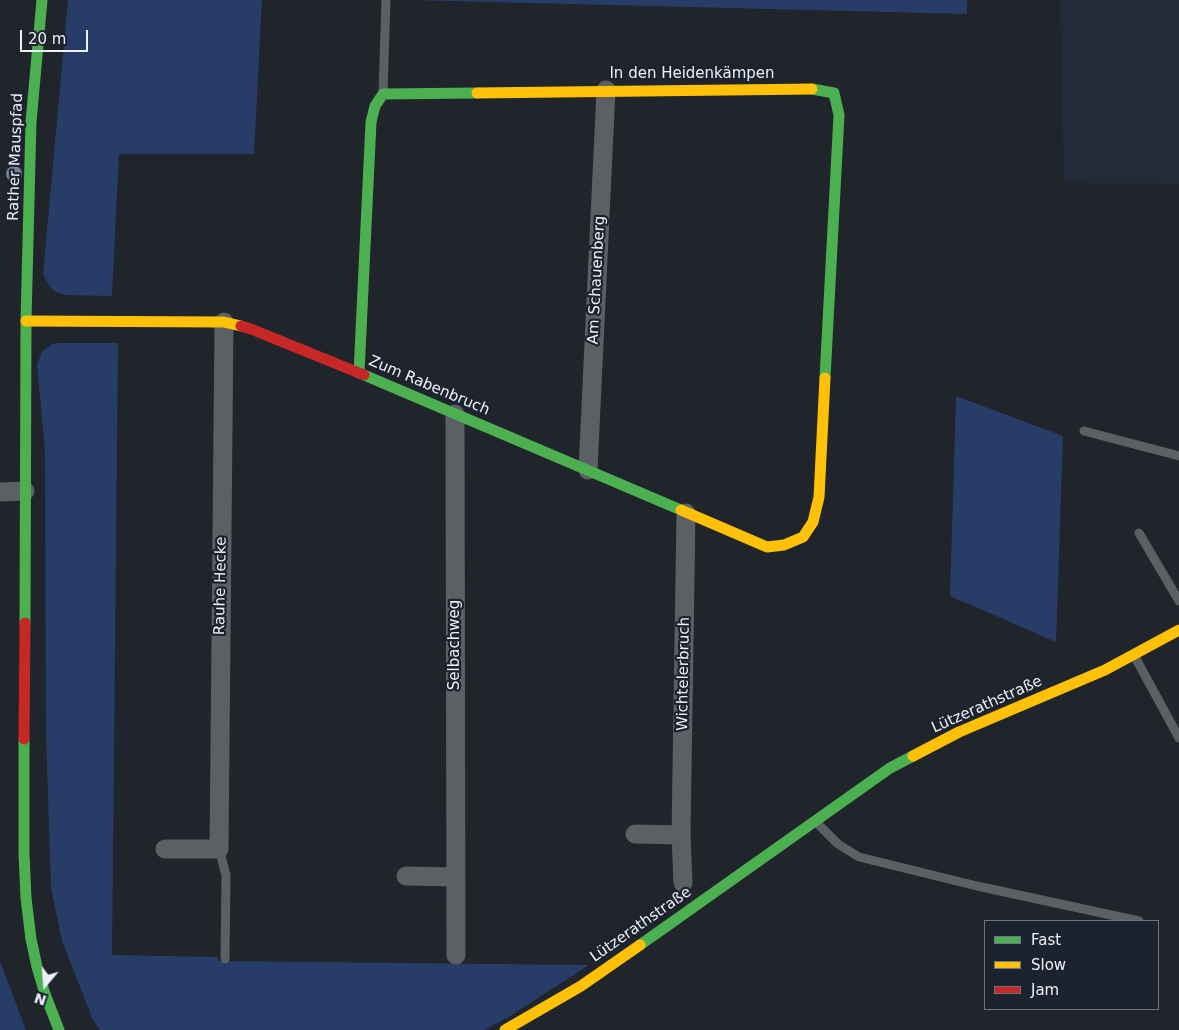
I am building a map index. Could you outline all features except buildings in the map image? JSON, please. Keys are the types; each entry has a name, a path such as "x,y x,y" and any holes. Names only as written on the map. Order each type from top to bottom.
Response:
{"street":[{"name":"Rather Mauspfad","path":"42,0 31,122 26,321 24,854 26,898 31,938 45,994 59,1030"},
{"name":"In den Heidenkämpen","path":"383,94 809,88 834,93 839,115 819,497 814,522 803,537"},
{"name":"Am Schauenberg","path":"588,470 606,90"},
{"path":"359,373 371,122 375,106 383,94"},
{"name":"Zum Rabenbruch","path":"26,321 224,322 251,329 767,547 784,545 803,537"},
{"name":"Rauhe Hecke","path":"219,849 224,322"},
{"name":"Selbachweg","path":"455,414 456,956"},
{"path":"0,492 25,491"},
{"name":"Wichtelerbruch","path":"683,883 681,835 686,512"},
{"name":"Lützerathstraße","path":"505,1030 581,986 890,768 959,732 1105,670 1179,630"},
{"path":"634,834 681,835"},
{"path":"166,849 219,849"},
{"path":"406,876 455,877"}],"lane":[{"path":"383,94 386,0"},
{"path":"1084,431 1179,456"},
{"path":"1139,533 1179,601"},
{"path":"1134,655 1179,738"},
{"path":"815,820 838,844 859,857 977,886 1134,920"},
{"name":"Rauhe Hecke","path":"219,849 226,875 226,959"}],"shaded area":[{"path":"68,0 262,0 254,154 119,154 112,296 65,295 56,292 50,287 43,274"},
{"path":"413,0 967,0 967,14"},
{"path":"1060,0 1179,0 1179,184 1064,183"},
{"path":"118,343 112,955 218,957 218,961 589,965 507,1018 484,1030 100,1030 93,1020 62,941 51,888 46,732 45,451 37,364 42,352 52,344"},
{"path":"956,396 1063,436 1056,642 950,596"},
{"path":"0,961 26,1030 0,1030"}],"traffic: fast":[{"path":"25,623 26,321 31,122 42,0"},
{"path":"812,89 834,93 839,115 825,378"},
{"path":"359,373 371,122 375,106 383,94 477,93"},
{"path":"364,375 681,510"},
{"path":"24,739 26,898 31,939 37,967 59,1030"},
{"path":"640,945 890,768 913,756"}],"traffic: slow":[{"path":"477,93 812,89"},
{"path":"26,321 224,322 241,326"},
{"path":"681,510 767,547 784,545 803,537 813,522 819,497 825,378"},
{"path":"913,756 959,732 1105,670 1179,630"},
{"path":"505,1030 581,986 640,945"}],"traffic: jam":[{"path":"241,326 364,375"},
{"path":"24,739 25,623"}]}
